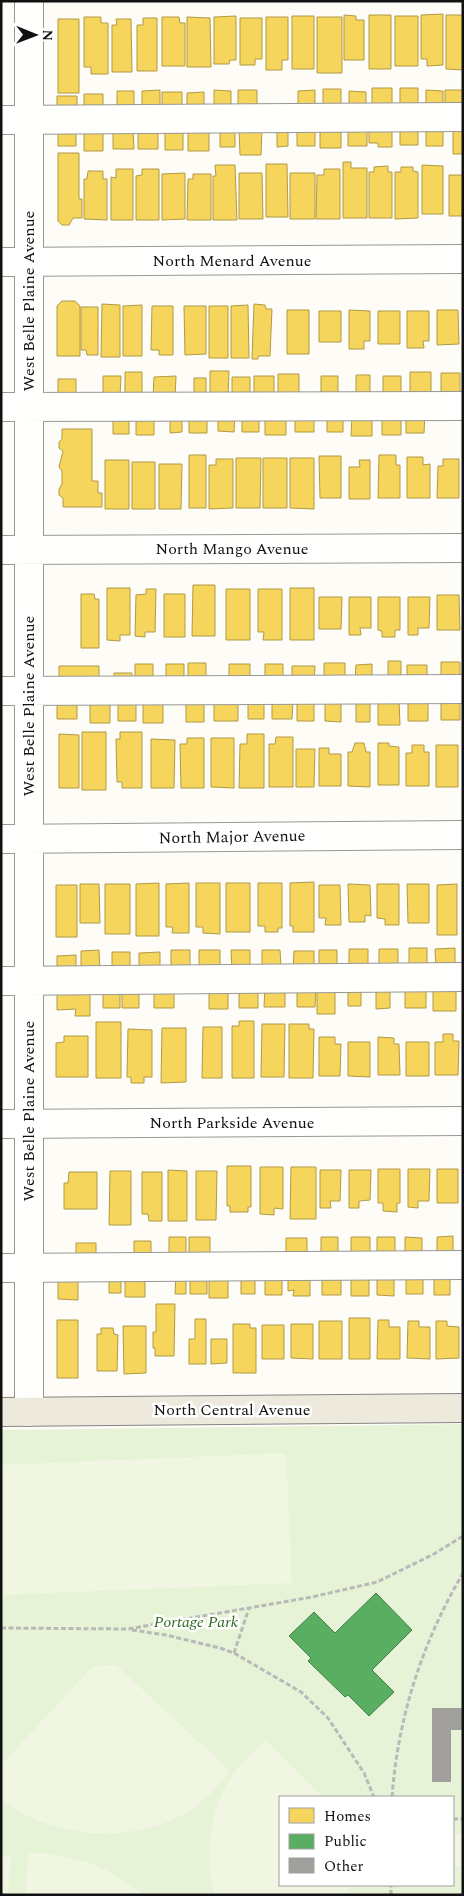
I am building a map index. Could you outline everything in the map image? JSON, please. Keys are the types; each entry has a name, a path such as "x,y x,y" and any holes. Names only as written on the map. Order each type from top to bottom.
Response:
{"main road":[{"name":"North Central Avenue","path":"1,1412 463,1408"}],"street":[{"name":"West Belle Plaine Avenue","path":"28,1412 29,1"},
{"path":"1,120 463,117"},
{"name":"North Menard Avenue","path":"1,262 463,259"},
{"path":"1,407 463,406"},
{"name":"North Mango Avenue","path":"1,550 463,548"},
{"path":"1,691 463,689"},
{"name":"North Major Avenue","path":"1,839 463,835"},
{"path":"1,981 463,977"},
{"name":"North Parkside Avenue","path":"1,1124 463,1121"},
{"path":"1,1268 463,1265"}],"path":[{"path":"128,1629 312,1597 378,1582 434,1554 463,1536"},
{"path":"392,1796 404,1716 418,1667 436,1623 463,1573"},
{"path":"234,1653 249,1608"},
{"path":"1,1628 128,1629 166,1635 234,1653 301,1692 328,1718 364,1773 374,1796"}],"green space":[{"name":"Portage Park","path":"463,1424 463,1895 1,1895 1,1430"},
{"path":"286,1453 292,1583 1,1595 1,1465"},
{"path":"116,1665 230,1771 206,1798 189,1811 167,1822 144,1829 119,1833 68,1830 44,1823 21,1813 1,1799 1,1765 93,1666"},
{"path":"266,1741 322,1796 279,1796 279,1886 353,1886 344,1895 216,1895 209,1866 210,1835 213,1819 231,1777 247,1758"},
{"path":"455,1834 463,1834 463,1866 454,1866"},
{"path":"28,1853 59,1855 89,1863 118,1876 143,1895 26,1895"},
{"path":"1,1856 11,1857 8,1895 1,1895"}],"building: Homes":[{"path":"443,14 443,65 427,66 427,59 421,59 421,15"},
{"path":"344,15 356,16 356,20 364,20 364,60 344,60"},
{"path":"369,15 391,15 391,69 369,69"},
{"path":"446,15 463,15 463,70 446,69"},
{"path":"236,16 236,60 230,60 229,64 214,64 214,17"},
{"path":"292,16 314,16 314,69 292,69"},
{"path":"395,16 418,16 418,66 395,66"},
{"path":"84,17 101,17 101,23 108,23 108,74 91,74 91,67 84,67"},
{"path":"162,17 179,17 180,23 185,23 185,66 162,66"},
{"path":"187,17 210,18 211,67 187,67"},
{"path":"266,17 288,17 288,60 282,60 282,70 266,70"},
{"path":"317,17 342,17 342,73 317,73"},
{"path":"143,18 157,18 157,71 137,71 137,25 143,25"},
{"path":"240,18 262,18 262,59 255,59 255,65 240,65"},
{"path":"58,19 79,19 79,93 58,93"},
{"path":"116,19 131,19 132,72 112,72 112,25 117,25"},
{"path":"372,88 392,88 392,110 372,109"},
{"path":"400,88 418,88 418,108 400,109"},
{"path":"323,89 341,89 341,109 323,109"},
{"path":"160,90 160,111 142,111 142,91"},
{"path":"214,90 231,91 231,111 214,110"},
{"path":"238,90 257,90 257,107 238,107"},
{"path":"315,90 315,109 298,109 298,91"},
{"path":"426,90 443,91 443,110 426,109"},
{"path":"445,90 463,90 463,108 445,108"},
{"path":"117,91 134,91 134,111 117,111"},
{"path":"349,91 366,92 366,110 349,110"},
{"path":"162,92 182,92 182,111 162,112"},
{"path":"204,92 204,110 187,110 187,93"},
{"path":"84,94 103,94 103,113 84,113"},
{"path":"57,96 77,96 77,113 57,113"},
{"path":"369,127 392,127 392,147 378,147 378,143 369,143"},
{"path":"426,127 443,127 443,146 426,146"},
{"path":"453,127 463,127 463,154 453,154"},
{"path":"188,128 209,128 209,151 188,151"},
{"path":"262,128 261,155 240,155 239,129"},
{"path":"277,128 288,128 288,146 277,147"},
{"path":"297,128 315,128 315,146 297,146"},
{"path":"320,128 341,129 341,148 320,148"},
{"path":"348,128 367,128 367,146 348,146"},
{"path":"400,128 418,128 418,145 400,145"},
{"path":"58,129 76,129 76,146 58,146"},
{"path":"113,129 133,129 134,149 113,149"},
{"path":"138,129 158,129 158,149 138,149"},
{"path":"220,129 235,129 235,147 220,147"},
{"path":"84,130 103,130 103,151 84,151"},
{"path":"165,130 183,130 183,150 165,150"},
{"path":"58,153 79,153 79,199 82,199 82,218 73,218 69,225 62,225 58,221"},
{"path":"343,162 351,162 351,168 367,168 367,218 343,218"},
{"path":"266,164 287,164 288,217 266,217"},
{"path":"215,165 235,165 237,220 213,220 213,176 216,176"},
{"path":"422,165 443,166 443,214 422,214"},
{"path":"388,166 388,172 392,172 392,218 369,218 369,172 374,172 374,167"},
{"path":"401,167 413,167 413,171 418,172 418,218 395,219 395,172 401,172"},
{"path":"116,169 133,169 133,220 111,220 111,177 116,178"},
{"path":"142,169 159,169 159,220 136,220 136,176 142,175"},
{"path":"324,169 340,169 340,219 316,219 317,175 324,175"},
{"path":"88,171 103,171 103,179 107,179 107,220 84,219 84,179 87,179"},
{"path":"185,173 185,219 162,220 162,174"},
{"path":"239,173 262,173 263,219 239,219"},
{"path":"290,173 315,173 315,219 290,219"},
{"path":"193,174 211,174 211,220 187,220 188,179 193,179"},
{"path":"449,175 463,175 462,216 449,216"},
{"path":"62,301 75,301 80,306 80,356 57,356 57,306"},
{"path":"102,304 120,305 120,357 101,357"},
{"path":"254,304 265,305 266,309 272,309 270,356 258,356 258,359 252,359"},
{"path":"142,305 142,356 123,356 123,306"},
{"path":"248,305 249,358 231,358 231,306"},
{"path":"152,306 173,306 173,355 159,355 159,350 151,350"},
{"path":"184,306 206,306 206,354 185,355"},
{"path":"209,306 228,306 228,358 209,358"},
{"path":"81,307 98,307 98,355 87,355 86,350 81,350"},
{"path":"287,310 309,310 309,354 287,354"},
{"path":"349,310 370,311 370,341 364,341 364,349 349,349"},
{"path":"437,310 458,310 459,344 437,345"},
{"path":"319,311 341,311 341,342 319,342"},
{"path":"378,311 400,311 400,344 378,344"},
{"path":"407,311 429,311 429,341 423,341 424,348 407,348"},
{"path":"210,371 229,371 228,397 210,397"},
{"path":"125,372 142,372 142,397 125,397"},
{"path":"410,372 431,372 431,393 410,393"},
{"path":"441,373 460,373 460,393 441,393"},
{"path":"278,374 299,374 299,395 278,395"},
{"path":"356,375 370,375 370,396 356,396"},
{"path":"103,376 121,376 120,397 103,397"},
{"path":"176,376 175,398 153,398 154,377"},
{"path":"254,376 274,376 274,398 254,398"},
{"path":"321,376 338,376 338,396 321,397"},
{"path":"383,376 401,376 401,394 383,394"},
{"path":"232,377 250,377 250,397 232,397"},
{"path":"194,378 206,378 206,397 194,396"},
{"path":"58,379 76,379 76,397 58,398"},
{"path":"295,413 314,413 314,432 295,432"},
{"path":"406,413 425,413 424,433 406,433"},
{"path":"189,414 207,415 207,433 189,433"},
{"path":"218,414 235,414 234,432 218,431"},
{"path":"242,414 259,414 259,432 242,432"},
{"path":"265,414 286,414 286,435 265,435"},
{"path":"327,414 343,414 343,432 327,432"},
{"path":"382,414 401,414 401,435 382,435"},
{"path":"136,415 154,415 154,435 136,435"},
{"path":"352,415 372,416 372,436 351,436"},
{"path":"113,416 129,416 129,434 113,434"},
{"path":"182,416 182,432 170,433 170,417"},
{"path":"62,429 92,429 92,481 98,481 98,493 102,493 102,507 63,507 63,498 59,495 59,489 62,484 62,471 59,467 63,451 59,448 59,442 62,439"},
{"path":"189,455 206,455 206,508 189,508"},
{"path":"379,455 396,455 396,465 400,465 400,498 378,498"},
{"path":"319,456 341,456 341,498 320,498"},
{"path":"407,457 423,457 423,465 430,464 430,498 407,498"},
{"path":"236,458 261,458 260,508 236,508"},
{"path":"263,458 287,458 287,508 263,508"},
{"path":"290,458 314,458 314,509 290,508"},
{"path":"216,459 233,459 233,508 209,509 209,465 216,465"},
{"path":"443,459 459,459 459,498 437,498 438,466 443,466"},
{"path":"105,460 129,460 129,509 105,509"},
{"path":"359,460 370,460 370,499 349,499 349,467 360,467"},
{"path":"132,462 155,462 155,509 132,509"},
{"path":"159,464 182,464 181,509 159,509"},
{"path":"193,585 215,585 215,636 192,636"},
{"path":"107,588 130,588 130,635 120,635 120,641 107,640"},
{"path":"290,588 314,588 314,640 290,640"},
{"path":"146,589 156,589 155,632 145,632 145,637 135,636 136,595 146,594"},
{"path":"226,589 250,589 250,640 226,640"},
{"path":"258,589 282,589 282,640 263,640 264,632 258,632"},
{"path":"81,594 94,594 95,599 99,599 99,648 81,648"},
{"path":"164,594 185,594 185,637 164,637"},
{"path":"437,595 459,595 460,630 437,630"},
{"path":"319,597 342,597 341,629 319,629"},
{"path":"349,597 371,597 371,628 360,628 361,635 349,635"},
{"path":"378,597 400,597 400,630 395,630 395,637 382,637 382,631 378,630"},
{"path":"408,597 430,597 429,628 418,628 418,635 408,635"},
{"path":"388,661 401,661 401,681 388,681"},
{"path":"441,662 460,662 460,682 441,682"},
{"path":"188,663 206,663 206,683 188,683"},
{"path":"324,663 345,663 345,682 324,682"},
{"path":"135,664 153,664 153,685 135,685"},
{"path":"166,664 184,664 184,685 166,685"},
{"path":"229,664 250,664 250,684 229,683"},
{"path":"265,664 283,664 283,683 265,683"},
{"path":"372,664 372,682 355,682 356,665"},
{"path":"407,665 427,665 427,684 407,684"},
{"path":"59,666 99,666 99,685 59,685"},
{"path":"292,666 315,666 314,683 292,683"},
{"path":"114,673 132,673 132,686 114,686"},
{"path":"441,699 460,699 460,720 441,720"},
{"path":"57,700 77,700 77,719 57,719"},
{"path":"214,700 238,701 238,721 214,721"},
{"path":"272,700 293,701 292,719 272,719"},
{"path":"378,700 399,700 400,725 378,725"},
{"path":"408,700 428,700 428,721 408,721"},
{"path":"143,701 163,701 163,723 143,723"},
{"path":"186,701 204,701 204,722 186,722"},
{"path":"248,701 264,701 264,719 248,719"},
{"path":"297,701 314,701 314,721 297,721"},
{"path":"356,701 370,701 370,722 356,722"},
{"path":"90,702 110,702 110,723 90,723"},
{"path":"118,702 136,702 136,721 118,721"},
{"path":"325,702 341,702 341,722 325,721"},
{"path":"82,732 106,732 106,790 82,790"},
{"path":"120,732 142,732 142,788 122,788 122,782 117,782 116,739 120,739"},
{"path":"59,734 79,735 79,788 59,788"},
{"path":"247,734 264,734 264,788 239,788 240,744 247,744"},
{"path":"276,737 293,737 293,787 269,787 269,744 275,744"},
{"path":"187,738 204,738 204,788 181,788 180,744 187,744"},
{"path":"211,738 234,738 234,788 211,787"},
{"path":"151,739 175,740 174,788 151,788"},
{"path":"355,743 364,743 366,752 370,752 370,787 348,786 348,752 352,752"},
{"path":"378,743 389,743 389,746 399,747 399,785 378,785"},
{"path":"412,745 424,745 424,752 429,752 429,786 406,786 406,753 412,753"},
{"path":"436,745 458,745 458,787 436,787"},
{"path":"319,748 329,748 329,754 341,754 341,786 319,786"},
{"path":"296,749 315,749 314,787 296,787"},
{"path":"314,882 314,932 293,932 293,926 290,926 290,883"},
{"path":"159,883 159,936 136,936 136,884"},
{"path":"189,883 189,933 172,933 173,927 166,927 166,884"},
{"path":"196,883 220,883 220,934 203,933 203,927 196,927"},
{"path":"226,883 250,883 250,932 226,932"},
{"path":"258,883 282,883 282,928 278,928 278,932 265,932 265,926 258,926"},
{"path":"80,884 99,884 100,923 80,923"},
{"path":"105,884 130,884 130,934 105,934"},
{"path":"348,884 370,885 371,916 365,915 365,922 349,922"},
{"path":"377,884 399,884 399,925 385,925 385,919 377,918"},
{"path":"407,884 429,884 429,923 408,923"},
{"path":"457,884 457,935 437,935 437,885"},
{"path":"56,885 77,885 77,937 56,937"},
{"path":"319,885 340,885 341,925 325,925 326,918 319,918"},
{"path":"409,948 427,948 427,969 409,969"},
{"path":"455,948 455,969 436,969 435,949"},
{"path":"349,949 368,949 368,970 349,970"},
{"path":"379,949 398,949 398,969 379,969"},
{"path":"99,950 100,971 81,971 81,951"},
{"path":"171,950 190,950 190,970 171,970"},
{"path":"199,950 220,950 220,971 199,971"},
{"path":"231,950 250,950 250,970 232,970"},
{"path":"262,950 280,950 281,968 262,968"},
{"path":"319,950 337,950 337,971 319,971"},
{"path":"294,951 314,951 314,971 293,971"},
{"path":"112,952 130,952 130,971 112,971"},
{"path":"160,952 160,971 139,971 139,953"},
{"path":"76,955 76,973 57,973 57,956"},
{"path":"405,986 426,986 426,1008 405,1008"},
{"path":"57,987 90,987 90,1016 75,1016 76,1009 57,1010"},
{"path":"265,987 285,987 285,1007 264,1007"},
{"path":"297,987 316,987 315,1007 297,1007"},
{"path":"209,988 228,988 228,1009 209,1009"},
{"path":"348,988 361,988 361,1006 348,1006"},
{"path":"376,988 390,988 390,1008 376,1009"},
{"path":"433,988 456,988 456,1011 433,1011"},
{"path":"122,989 139,989 139,1008 122,1008"},
{"path":"154,989 174,989 174,1008 154,1008"},
{"path":"239,989 258,989 258,1008 239,1008"},
{"path":"103,990 120,990 120,1008 103,1008"},
{"path":"317,991 335,991 335,1014 317,1014"},
{"path":"239,1021 254,1021 254,1078 232,1078 232,1026 239,1026"},
{"path":"96,1022 121,1022 121,1078 96,1078"},
{"path":"262,1024 285,1024 284,1077 261,1077"},
{"path":"289,1024 309,1024 309,1029 314,1029 313,1078 289,1078"},
{"path":"203,1027 222,1027 222,1078 202,1078"},
{"path":"162,1028 186,1028 186,1082 161,1083"},
{"path":"128,1029 152,1030 152,1077 144,1077 144,1083 131,1083 131,1077 127,1077"},
{"path":"443,1034 453,1034 453,1041 459,1041 458,1075 435,1075 435,1042 443,1042"},
{"path":"64,1036 88,1036 88,1077 56,1077 56,1043 64,1042"},
{"path":"319,1037 335,1037 335,1044 341,1044 340,1076 319,1076"},
{"path":"378,1037 394,1038 394,1044 399,1044 400,1075 378,1075"},
{"path":"348,1042 370,1042 370,1077 348,1076"},
{"path":"406,1042 429,1042 429,1076 406,1076"},
{"path":"227,1166 251,1166 251,1207 248,1207 248,1212 230,1212 230,1206 227,1206"},
{"path":"260,1167 283,1167 283,1209 274,1208 274,1215 260,1214"},
{"path":"291,1167 316,1167 316,1219 290,1219"},
{"path":"378,1169 400,1169 400,1203 397,1203 397,1212 383,1211 383,1203 378,1203"},
{"path":"408,1169 430,1169 429,1201 418,1201 418,1208 408,1207"},
{"path":"437,1169 458,1169 458,1203 437,1203"},
{"path":"168,1170 187,1171 187,1221 168,1221"},
{"path":"320,1170 341,1170 340,1201 330,1201 331,1208 320,1208"},
{"path":"349,1170 371,1170 370,1200 359,1201 359,1208 349,1208"},
{"path":"110,1171 131,1171 131,1225 109,1225"},
{"path":"196,1171 217,1171 216,1220 196,1220"},
{"path":"69,1172 97,1172 97,1209 64,1209 64,1183 68,1183"},
{"path":"142,1172 162,1172 162,1221 149,1221 148,1214 142,1214"},
{"path":"453,1236 453,1257 437,1257 437,1237"},
{"path":"169,1237 186,1237 186,1257 169,1257"},
{"path":"189,1237 210,1237 210,1257 189,1257"},
{"path":"321,1237 338,1237 338,1258 321,1258"},
{"path":"351,1237 370,1237 370,1257 351,1256"},
{"path":"377,1237 395,1237 395,1257 377,1257"},
{"path":"405,1237 422,1238 422,1258 405,1258"},
{"path":"286,1238 307,1238 307,1259 286,1258"},
{"path":"134,1241 151,1241 151,1258 134,1258"},
{"path":"76,1243 96,1243 96,1259 76,1258"},
{"path":"241,1274 255,1275 255,1294 241,1294"},
{"path":"434,1274 450,1274 450,1295 434,1295"},
{"path":"58,1275 78,1275 78,1300 58,1299"},
{"path":"176,1275 186,1275 186,1294 175,1294"},
{"path":"377,1275 394,1275 394,1296 377,1295"},
{"path":"406,1275 423,1275 423,1294 406,1294"},
{"path":"109,1276 121,1276 121,1293 109,1293"},
{"path":"125,1276 145,1276 145,1297 125,1297"},
{"path":"190,1276 207,1276 207,1294 190,1294"},
{"path":"265,1276 282,1276 282,1295 265,1295"},
{"path":"288,1276 310,1276 310,1296 293,1296 294,1290 288,1291"},
{"path":"322,1276 341,1276 341,1295 322,1295"},
{"path":"351,1276 369,1276 369,1296 351,1296"},
{"path":"228,1279 228,1298 209,1298 209,1280"},
{"path":"156,1304 175,1304 174,1356 155,1356 153,1332 156,1332"},
{"path":"349,1318 370,1318 370,1359 349,1359"},
{"path":"195,1319 206,1319 206,1364 189,1364 189,1339 195,1339"},
{"path":"57,1320 78,1320 78,1378 57,1378"},
{"path":"378,1320 389,1320 389,1327 400,1327 400,1359 377,1359"},
{"path":"319,1321 342,1321 342,1359 319,1359"},
{"path":"408,1321 419,1321 419,1327 430,1327 430,1359 407,1358"},
{"path":"436,1321 447,1321 447,1326 459,1327 459,1358 436,1359"},
{"path":"233,1324 250,1324 250,1328 256,1328 256,1373 233,1373"},
{"path":"291,1324 313,1324 313,1359 291,1358"},
{"path":"262,1325 284,1325 284,1359 262,1359"},
{"path":"123,1326 146,1326 146,1373 124,1374"},
{"path":"101,1328 113,1328 114,1334 118,1335 117,1371 97,1371 97,1334 101,1334"},
{"path":"211,1339 227,1339 227,1363 211,1364"}],"building: Public":[{"path":"376,1593 412,1630 372,1670 394,1692 369,1716 348,1695 345,1697 308,1661 311,1658 289,1636 314,1612 335,1633"}],"building: Other":[{"path":"432,1708 463,1708 463,1730 451,1730 451,1782 432,1782"}]}
